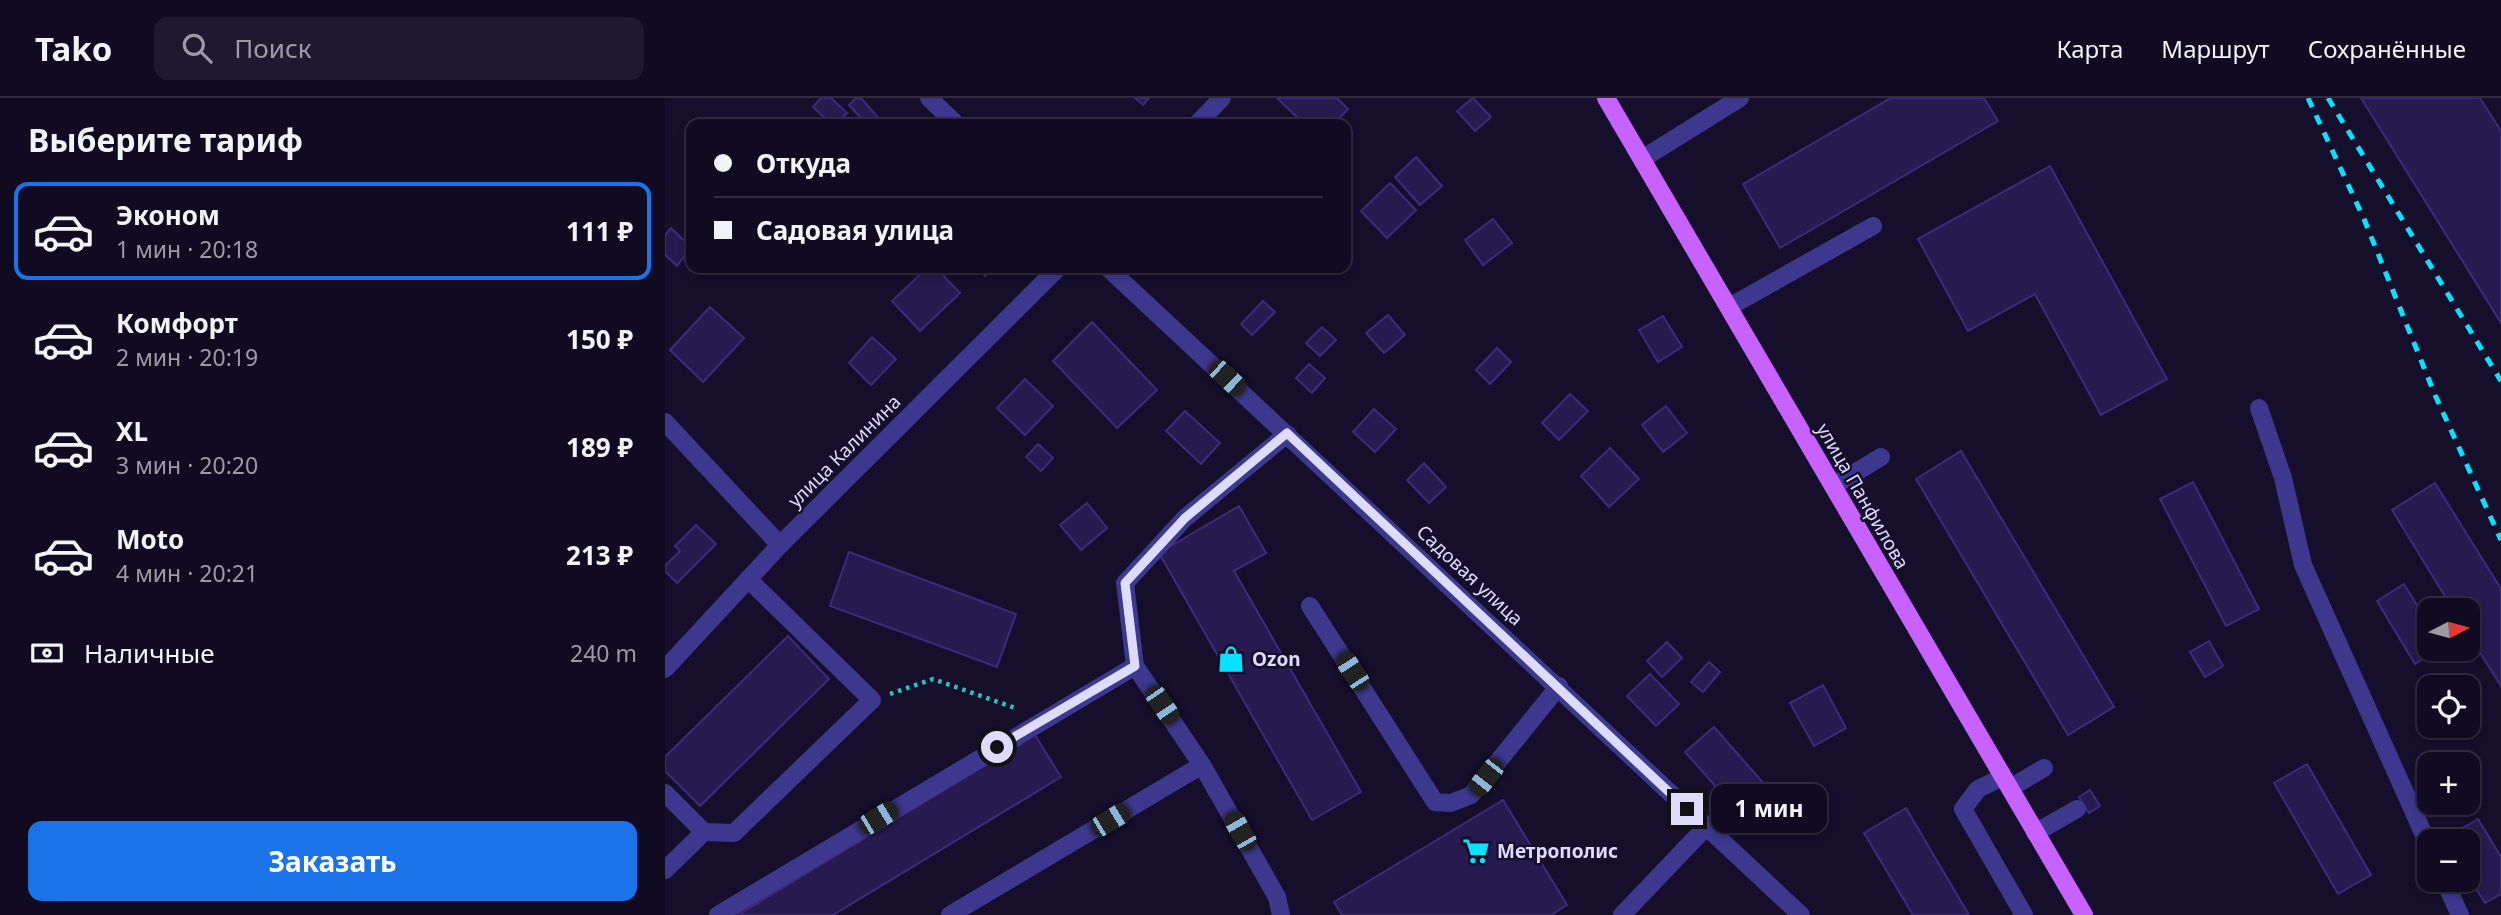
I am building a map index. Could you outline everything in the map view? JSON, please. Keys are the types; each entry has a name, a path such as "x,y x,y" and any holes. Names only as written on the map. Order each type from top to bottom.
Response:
{"main road":[{"name":"улица Панфилова","path":"1607,98 2084,915"}],"street":[{"path":"929,98 951,119"},
{"path":"1202,119 1222,98"},
{"path":"1642,159 1740,98"},
{"path":"1729,307 1873,226"},
{"name":"улица Калинина","path":"665,669 780,545 1053,273"},
{"name":"Садовая улица","path":"1113,273 1559,686 1801,915"},
{"path":"2259,408 2283,478 2303,565 2421,829"},
{"path":"665,422 780,545"},
{"path":"1281,915 1277,897 1202,765 1135,666 1125,583 1185,518 1287,433"},
{"path":"1833,486 1881,457"},
{"path":"665,793 704,832 734,833 872,700 748,579"},
{"path":"1310,606 1435,802 1451,803 1471,795 1559,686"},
{"path":"718,915 1135,666"},
{"path":"950,915 1202,765"},
{"path":"2024,915 1963,809 1978,789 2044,768"},
{"path":"2035,833 2077,809"},
{"path":"1622,915 1706,827"},
{"path":"665,870 704,832"},
{"path":"2449,892 2460,915"}],"path":[{"path":"872,700 933,680 1045,719"}],"building":[{"path":"821,98 831,98 847,113 841,119 826,119 813,107"},
{"path":"856,98 861,98 880,119 860,119 849,105"},
{"path":"1135,98 1149,98 1143,105"},
{"path":"1277,98 1337,98 1348,109 1339,119 1299,119"},
{"path":"1473,98 1491,117 1475,131 1457,111"},
{"path":"1891,98 1984,98 1998,121 1780,248 1743,184"},
{"path":"2361,98 2480,98 2501,131 2501,323"},
{"path":"1416,157 1442,186 1420,205 1395,177"},
{"path":"2050,166 2167,379 2101,415 2035,294 1968,331 1918,239"},
{"path":"1390,183 1416,210 1387,238 1361,211"},
{"path":"1493,219 1512,243 1483,265 1465,240"},
{"path":"671,228 686,242 686,254 677,266 665,255 665,235"},
{"path":"922,273 941,273 960,293 920,331 892,301"},
{"path":"1263,301 1275,312 1252,335 1241,324"},
{"path":"710,307 744,338 703,382 670,350"},
{"path":"1388,315 1405,335 1384,353 1366,333"},
{"path":"1663,316 1682,347 1658,362 1639,330"},
{"path":"1092,322 1157,390 1117,428 1053,361"},
{"path":"1322,327 1336,340 1320,356 1306,343"},
{"path":"872,337 896,359 871,385 849,363"},
{"path":"1497,348 1511,362 1490,384 1476,370"},
{"path":"1309,364 1325,378 1312,393 1296,378"},
{"path":"1025,379 1053,406 1025,435 997,408"},
{"path":"1570,394 1588,411 1559,440 1542,423"},
{"path":"1666,406 1687,433 1663,452 1642,425"},
{"path":"1374,409 1396,429 1375,452 1353,432"},
{"path":"1185,411 1220,443 1201,464 1166,431"},
{"path":"1038,444 1053,458 1041,471 1026,457"},
{"path":"1610,448 1639,479 1609,507 1581,476"},
{"path":"1961,451 2114,707 2068,735 1916,479"},
{"path":"1424,463 1446,487 1429,503 1407,480"},
{"path":"2193,482 2259,609 2226,626 2160,499"},
{"path":"2435,483 2501,589 2501,686 2480,653 2480,598 2446,598 2392,510"},
{"path":"1087,503 1107,528 1081,550 1060,525"},
{"path":"1239,506 1266,553 1234,571 1361,792 1312,820 1159,553"},
{"path":"696,525 716,544 677,583 665,571 665,566 680,551 675,546"},
{"path":"849,552 1016,614 997,667 830,606"},
{"path":"2404,584 2417,605 2418,662 2415,664 2377,601"},
{"path":"788,636 829,679 700,806 665,771 665,757"},
{"path":"2209,641 2223,666 2205,677 2190,652"},
{"path":"1667,642 1682,658 1662,677 1647,661"},
{"path":"1709,662 1720,672 1703,692 1691,682"},
{"path":"1650,674 1679,704 1656,726 1627,696"},
{"path":"1823,685 1846,728 1814,746 1790,703"},
{"path":"1714,727 1773,794 1745,819 1685,752"},
{"path":"1035,735 1061,777 833,915 738,915"},
{"path":"2307,764 2371,875 2338,894 2274,783"},
{"path":"2090,790 2100,806 2089,813 2079,797"},
{"name":"Метрополис","path":"1503,800 1567,905 1551,915 1342,915 1334,902"},
{"path":"1906,808 1969,915 1913,915 1864,833"},
{"path":"2478,819 2501,857 2501,894 2485,903 2478,892 2480,829 2461,829"}],"railway":[{"path":"2308,98 2364,219 2435,395 2501,540"},
{"path":"2328,98 2501,381"}],"place":[{"name":"Ozon","path":"1231,659"},
{"name":"Метрополис","path":"1476,851"}],"route":[{"path":"997,747 1135,666 1125,583 1185,518 1287,433 1687,809"}]}
